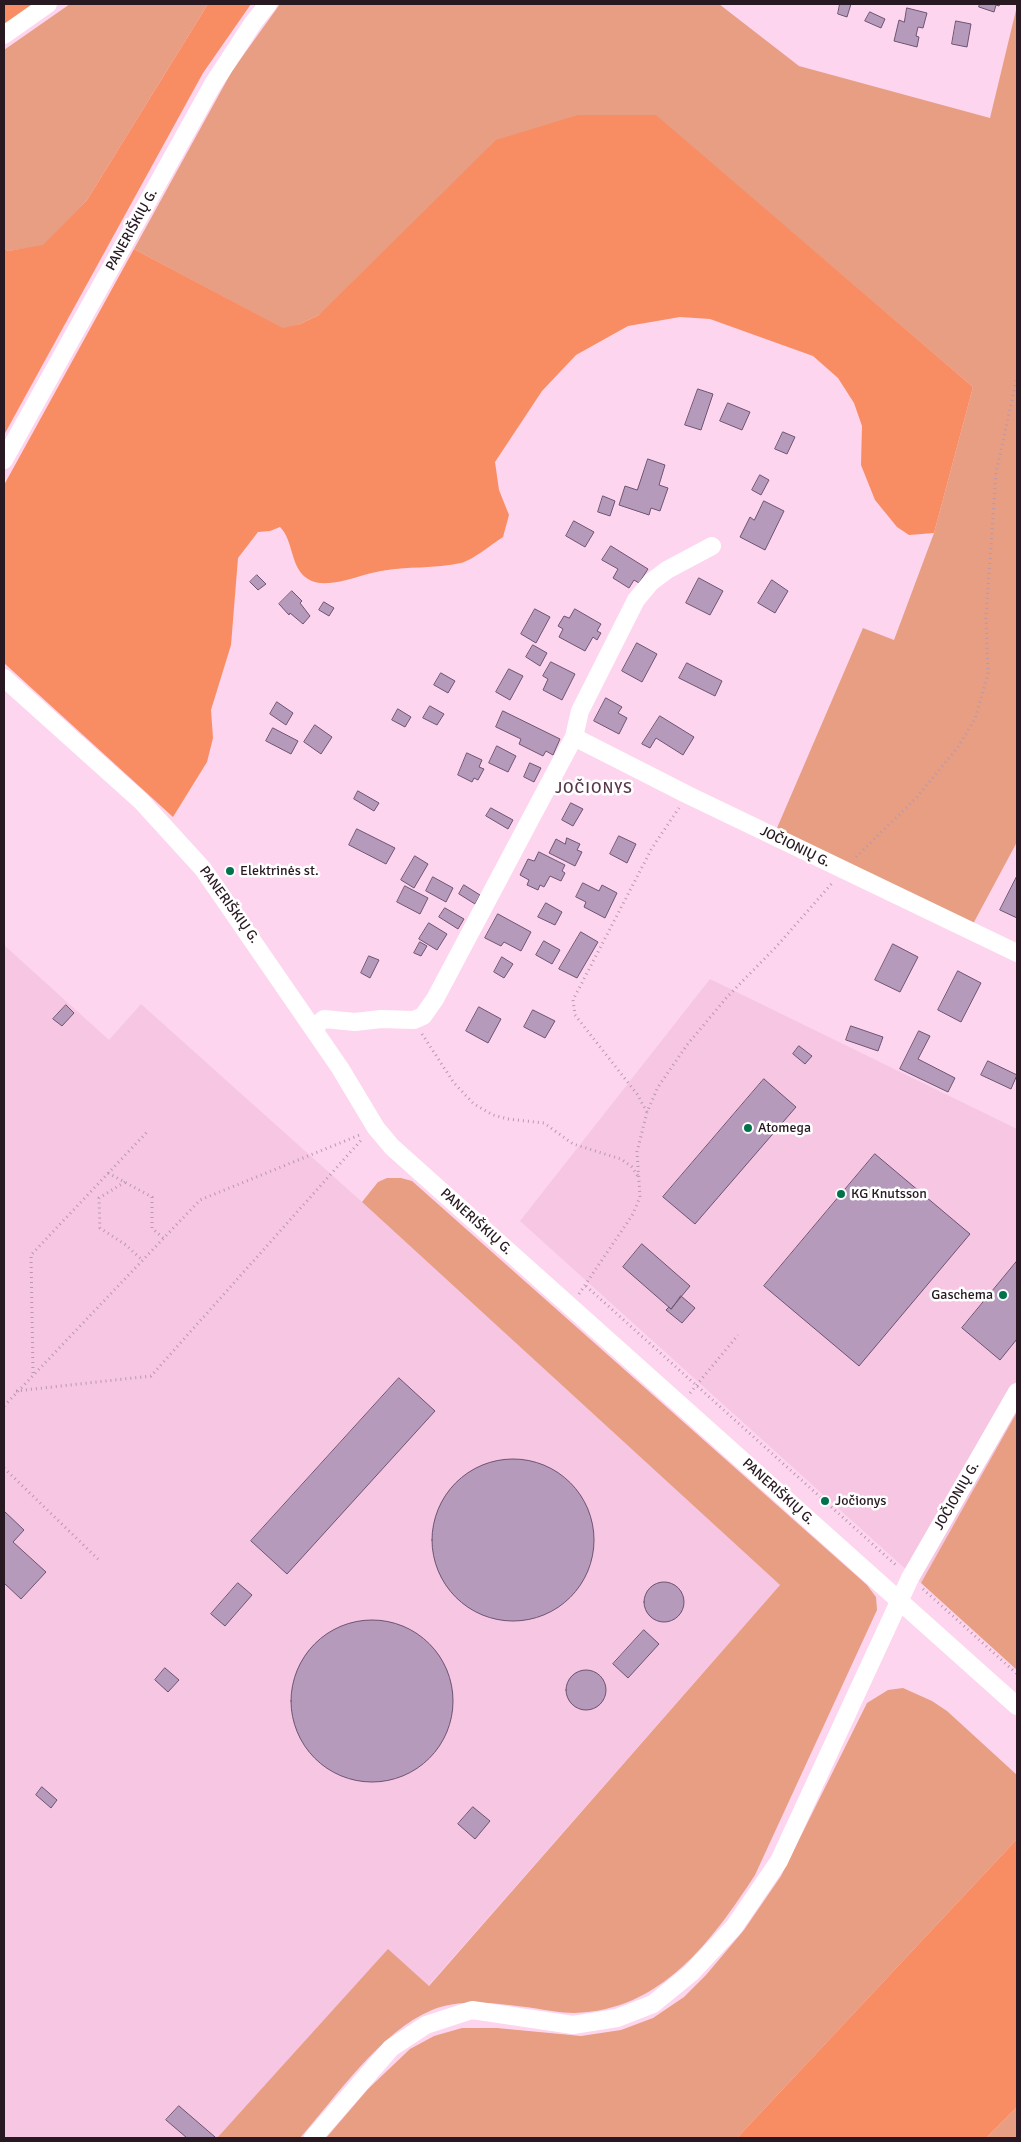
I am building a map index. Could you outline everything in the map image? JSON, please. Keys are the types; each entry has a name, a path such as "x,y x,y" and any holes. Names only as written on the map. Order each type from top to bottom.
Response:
{"street":[{"path":"4,35 48,4"},
{"name":"PANERIŠKIŲ G.","path":"4,460 213,84 253,23 268,4"},
{"path":"313,1028 324,1019 355,1022 381,1019 414,1020 423,1016 435,998 574,738 580,711 636,600 651,582 662,574 712,546"},
{"name":"PANERIŠKIŲ G.","path":"4,678 141,801 173,833 203,869 234,910 340,1068 376,1128 392,1147 1017,1706"},
{"name":"JOČIONIŲ G.","path":"574,738 688,795 1017,953"},
{"name":"JOČIONIŲ G.","path":"313,2138 391,2048 426,2025 472,2010 573,2025 617,2018 653,2004 690,1973 734,1927 778,1860 910,1578 1017,1392"}],"path":[{"path":"570,1305 586,1286 608,1248 633,1214 640,1197 637,1152 647,1112 658,1087 687,1045 727,998 777,946 844,870 917,797 958,747 974,719 988,674 986,618 996,472 1017,377"},
{"path":"647,1112 636,1094 575,1015 572,1000 652,848 688,795"},
{"path":"414,1020 454,1083 474,1104 500,1117 544,1123 573,1144 621,1159 632,1167 639,1179"},
{"path":"4,1406 16,1391 200,1200 369,1131 151,1376 16,1391"},
{"path":"33,1374 31,1255 147,1132"},
{"path":"108,1173 152,1197 152,1228 163,1238"},
{"path":"125,1182 99,1198 100,1228 126,1245 142,1260"},
{"path":"586,1286 1017,1674"},
{"path":"680,1405 738,1335"},
{"path":"4,1468 100,1561"}],"shaded area":[{"path":"4,4 34,4 4,25"},
{"path":"70,4 208,4 87,200 43,246 8,251 4,248 4,50"},
{"path":"208,4 251,4 203,73 4,435 4,248 8,251 43,245 87,200"},
{"path":"280,4 719,4 799,66 990,118 1017,6 1017,842 973,924 777,828 863,628 894,640 934,533 973,387 656,116 319,315 284,329 134,249 232,71"},
{"path":"578,115 656,115 973,387 934,533 909,535 897,527 875,500 861,465 862,426 854,403 838,378 813,356 710,319 680,317 628,326 576,355 542,391 495,462 499,490 509,515 503,537 471,559 451,565 391,569 334,583 315,582 308,579 298,568 288,539 280,527 270,531 258,532 238,558 231,645 211,710 213,738 207,762 173,817 4,663 4,485 134,249 283,328 300,324 319,315 496,140"},
{"path":"4,945 109,1040 141,1004 362,1202 780,1585 428,1986 388,1950 217,2138 4,2138"},
{"path":"710,979 1017,1129 1017,1412 921,1583 520,1221"},
{"path":"387,1178 401,1178 412,1181 867,1585 876,1597 877,1610 755,1875 721,1924 681,1968 658,1986 633,2000 605,2009 569,2013 495,2003 469,2003 444,2006 432,2010 413,2020 377,2049 360,2066 300,2138 217,2138 388,1949 429,1986 780,1585 362,1202 378,1182"},
{"path":"1017,1412 1017,1670 921,1583"},
{"path":"903,1688 932,1701 947,1711 1017,1775 1017,1839 737,2138 326,2138 368,2089 410,2049 434,2036 462,2028 497,2028 581,2036 621,2030 653,2018 684,1997 706,1975 744,1930 781,1876 867,1703 888,1690"},
{"path":"1017,1839 1017,2107 986,2138 737,2138"},
{"path":"1017,2107 1017,2138 986,2138"}],"building":[{"path":"840,4 851,4 847,17 838,14"},
{"path":"980,4 1000,4 999,6 996,5 994,12 979,7"},
{"path":"907,8 927,13 923,28 918,27 916,36 919,37 917,47 894,41 899,20 904,22"},
{"path":"870,12 885,19 881,28 865,21"},
{"path":"956,21 971,24 967,47 952,44"},
{"path":"698,389 713,394 701,430 685,425"},
{"path":"728,403 750,412 742,430 720,421"},
{"path":"783,432 795,437 787,454 775,449"},
{"path":"648,459 665,465 659,485 668,488 660,511 651,508 649,515 619,505 625,486 637,490"},
{"path":"760,475 769,480 761,495 752,490"},
{"path":"603,496 615,501 610,516 598,512"},
{"path":"764,501 784,511 765,550 740,537 750,517 754,520"},
{"path":"574,521 594,532 585,547 566,536"},
{"path":"611,546 648,569 639,583 634,580 629,588 613,578 618,569 602,560"},
{"path":"257,575 266,584 258,590 250,582"},
{"path":"699,578 723,591 710,615 686,603"},
{"path":"772,580 788,591 775,613 758,603"},
{"path":"292,591 302,601 300,603 310,616 303,624 290,613 289,615 279,604"},
{"path":"324,602 334,608 329,616 319,610"},
{"path":"535,609 550,617 536,643 521,634"},
{"path":"575,609 601,624 597,631 601,633 597,640 593,637 585,651 559,637 563,629 558,626 564,616 569,618"},
{"path":"637,643 657,654 642,682 622,671"},
{"path":"533,645 547,653 540,666 526,657"},
{"path":"551,662 575,674 562,700 543,690 548,679 543,676"},
{"path":"687,663 722,681 715,696 679,678"},
{"path":"509,669 523,676 510,700 496,692"},
{"path":"441,673 455,681 448,693 434,685"},
{"path":"606,698 622,707 618,713 627,718 619,734 594,721"},
{"path":"277,702 293,713 286,725 270,714"},
{"path":"430,706 444,714 437,725 423,718"},
{"path":"398,709 411,717 405,727 392,720"},
{"path":"503,711 560,739 553,755 546,751 543,756 519,744 521,739 496,727"},
{"path":"660,716 694,737 683,755 656,738 650,748 642,744"},
{"path":"315,725 332,737 321,754 304,742"},
{"path":"273,728 298,741 291,754 266,741"},
{"path":"497,746 516,756 508,772 489,763"},
{"path":"467,753 482,760 479,767 484,769 478,780 474,778 472,782 458,775"},
{"path":"530,763 541,768 534,782 524,777"},
{"path":"358,791 379,803 374,811 354,799"},
{"path":"571,803 583,809 573,826 562,820"},
{"path":"491,808 513,820 508,829 486,816"},
{"path":"357,829 395,848 386,864 349,845"},
{"path":"619,836 636,844 627,863 610,854"},
{"path":"567,838 580,844 577,850 582,852 575,866 549,853 556,839 565,844"},
{"path":"539,852 565,865 562,871 565,873 561,881 550,876 544,887 540,885 538,890 527,885 529,880 520,875 528,859 534,861"},
{"path":"415,856 428,864 414,888 401,880"},
{"path":"1017,876 1017,918 1000,910"},
{"path":"433,877 453,888 446,902 426,891"},
{"path":"583,883 599,891 602,885 617,893 605,918 584,907 586,902 576,897"},
{"path":"464,885 480,895 475,904 459,894"},
{"path":"405,886 428,898 420,914 397,902"},
{"path":"546,903 562,912 555,925 538,917"},
{"path":"445,908 464,919 458,929 439,917"},
{"path":"498,914 531,932 521,951 504,942 501,946 485,938"},
{"path":"429,923 447,934 437,950 419,939"},
{"path":"581,932 598,942 577,978 559,969"},
{"path":"544,941 560,950 552,964 536,955"},
{"path":"420,942 427,946 421,956 414,953"},
{"path":"893,944 918,957 900,992 875,980"},
{"path":"369,956 379,960 370,978 361,973"},
{"path":"502,957 513,964 504,978 494,972"},
{"path":"958,971 981,983 961,1022 938,1010"},
{"path":"66,1005 74,1013 62,1026 53,1019"},
{"path":"479,1007 501,1019 488,1043 466,1031"},
{"path":"533,1010 555,1021 545,1038 524,1027"},
{"path":"851,1026 883,1037 878,1051 846,1040"},
{"path":"919,1031 930,1036 918,1059 955,1078 948,1092 900,1069"},
{"path":"799,1046 812,1056 805,1064 793,1054"},
{"path":"988,1061 1017,1075 1011,1089 981,1075"},
{"path":"764,1079 796,1107 695,1224 663,1197"},
{"path":"875,1154 970,1234 859,1366 764,1286"},
{"path":"642,1244 690,1286 671,1309 623,1267"},
{"name":"Gaschema","path":"1017,1261 1017,1339 1000,1360 962,1328"},
{"path":"681,1296 695,1308 682,1323 666,1310 669,1307 671,1309"},
{"path":"399,1378 435,1411 287,1574 251,1541"},
{"path":"513,1459 529,1461 544,1466 558,1473 570,1483 580,1495 587,1509 592,1524 594,1540 592,1556 587,1571 580,1585 570,1597 558,1607 544,1614 529,1619 513,1621 497,1619 482,1614 468,1607 456,1597 446,1585 439,1571 434,1556 432,1540 434,1524 439,1509 446,1495 456,1483 468,1473 482,1466 497,1461"},
{"path":"4,1511 24,1530 13,1542 46,1572 21,1599 4,1583"},
{"path":"664,1582 678,1588 684,1602 678,1616 664,1622 650,1616 644,1602 650,1588"},
{"path":"238,1583 252,1595 225,1626 211,1614"},
{"path":"372,1620 388,1622 403,1627 417,1634 429,1644 439,1656 446,1670 451,1685 453,1701 451,1717 446,1732 439,1746 429,1758 417,1768 403,1775 388,1780 372,1782 356,1780 341,1775 327,1768 315,1758 305,1746 298,1732 293,1717 291,1701 293,1685 298,1670 305,1656 315,1644 327,1634 341,1627 356,1622"},
{"path":"644,1630 659,1644 628,1678 613,1664"},
{"path":"165,1668 179,1680 168,1692 155,1680"},
{"path":"586,1670 600,1676 606,1690 600,1704 586,1710 572,1704 566,1690 572,1676"},
{"path":"42,1787 57,1800 51,1808 36,1795"},
{"path":"473,1807 490,1821 475,1839 458,1824"},
{"path":"179,2106 215,2137 187,2138 166,2120"}],"place":[{"name":"Elektrinės st.","path":"230,871"},
{"name":"Atomega","path":"748,1128"},
{"name":"KG Knutsson","path":"841,1194"},
{"name":"Gaschema","path":"1003,1295"},
{"name":"Jočionys","path":"825,1501"}],"district":[{"name":"JOČIONYS","path":"594,789"}]}
